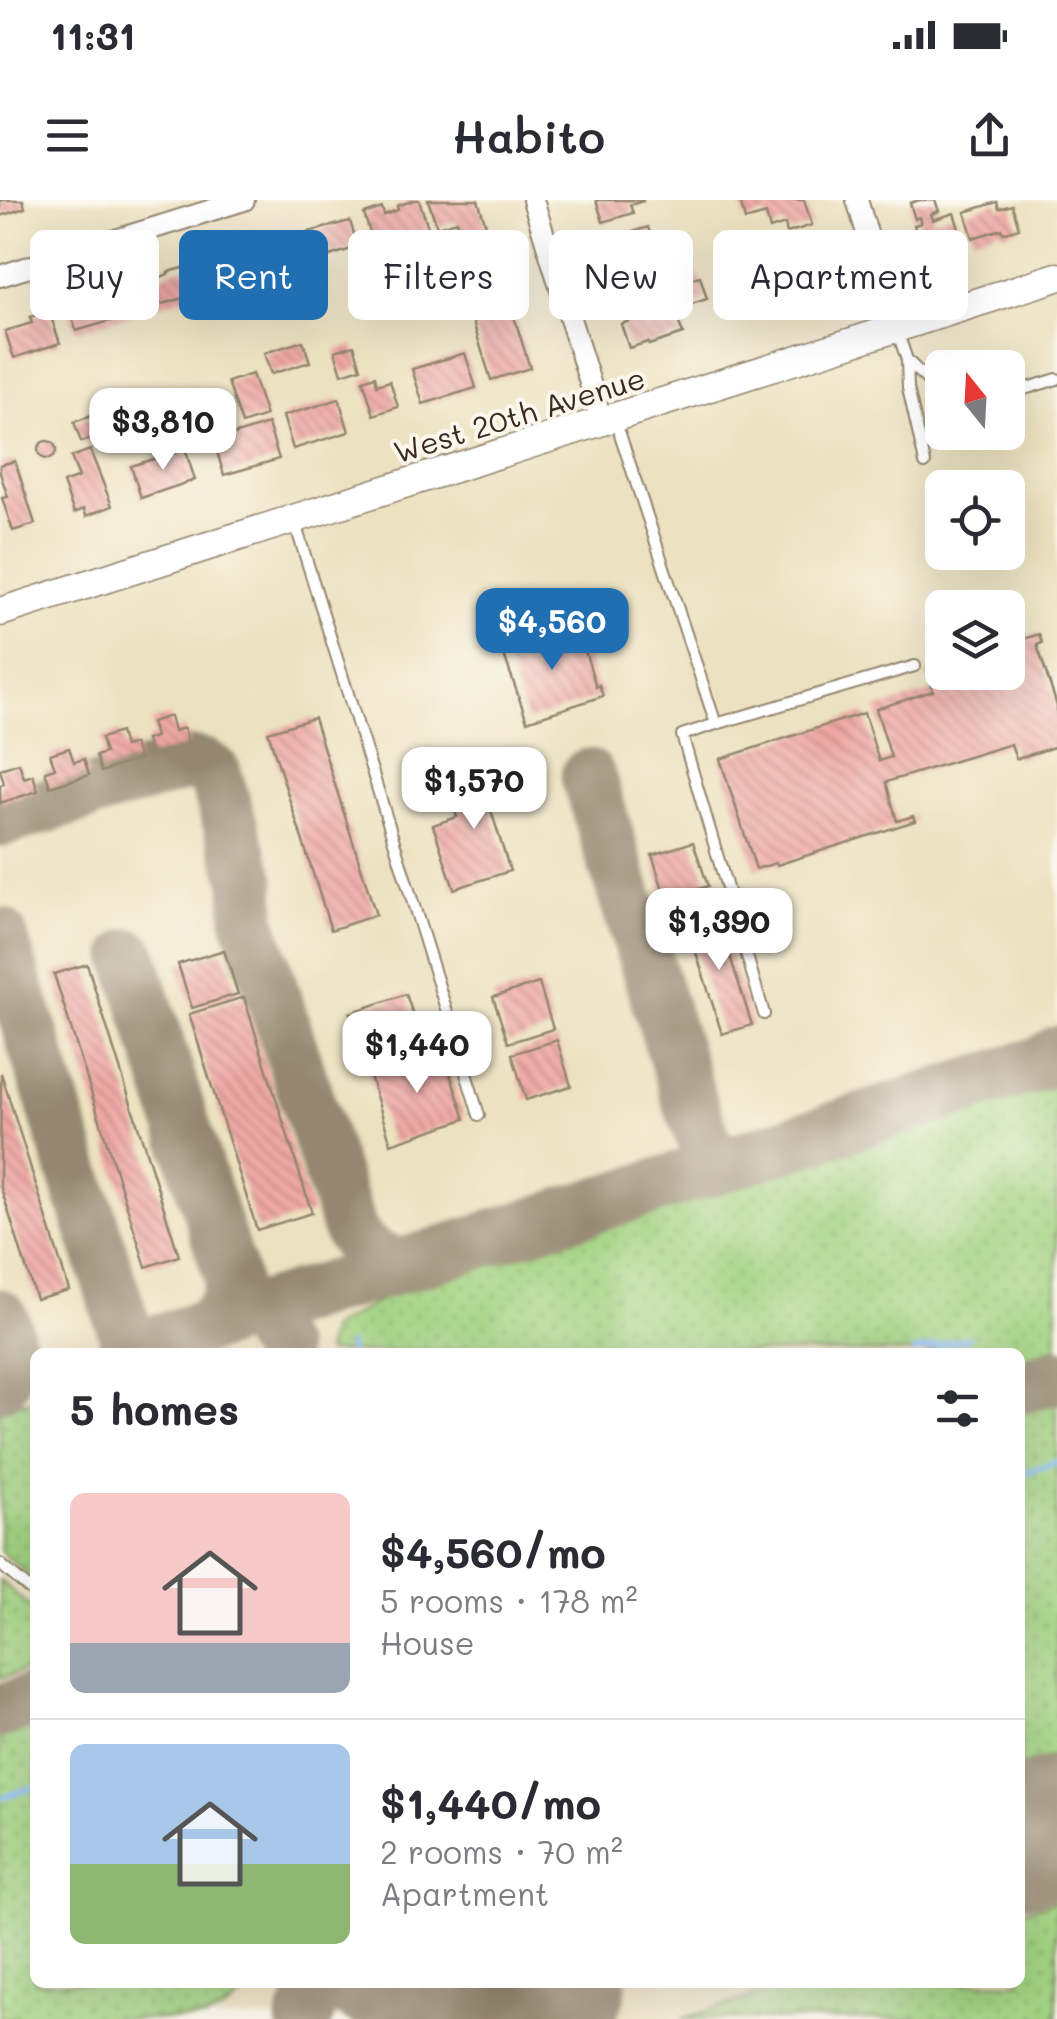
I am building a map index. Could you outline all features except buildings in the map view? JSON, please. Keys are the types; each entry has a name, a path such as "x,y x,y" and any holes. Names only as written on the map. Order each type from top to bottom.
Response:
{"main road":[{"name":"West 20th Avenue","path":"0,612 1057,277"}],"street":[{"path":"0,276 244,200"},
{"path":"533,200 608,420"},
{"path":"857,200 896,329"}],"lane":[{"path":"896,329 907,360 908,388 925,463"},
{"path":"907,360 925,378"},
{"path":"1025,389 1057,379"},
{"path":"608,420 716,724"},
{"path":"293,520 478,1115"},
{"path":"764,1014 682,735 915,666"},
{"path":"0,1564 30,1590"}],"green space":[{"path":"1057,1072 1057,1348 1025,1358 1025,1348 327,1348 331,1328 396,1292 477,1257"},
{"path":"30,1400 30,1577 0,1551 0,1408"},
{"path":"1057,1402 1057,1755 1025,1765 1025,1412"},
{"path":"0,1580 30,1607 30,1669 0,1678"},
{"path":"30,1728 30,1988 248,1988 231,2005 204,2019 0,2019 0,1737"},
{"path":"1057,1901 1057,2019 681,2019 781,1988 1025,1988 1025,1911"}],"waterway":[{"path":"929,1348 968,1338"},
{"path":"1025,1472 1057,1462"},
{"path":"0,1798 30,1789"}],"taxiway":[{"path":"0,820 181,765 199,764 214,773 248,880 249,921 350,1231 373,1255 406,1265"},
{"path":"588,776 714,1168"},
{"path":"0,935 130,1348"},
{"path":"130,956 231,1278 224,1307 202,1328"},
{"path":"137,1348 1041,1063 1057,1053"},
{"path":"254,1312 276,1348"},
{"path":"0,1316 9,1350 8,1366 0,1384"},
{"path":"1025,1386 1057,1376"},
{"path":"0,1711 30,1702"},
{"path":"304,2019 315,1988"},
{"path":"348,1988 373,2003 409,2012 486,2005"}],"runway":[{"path":"1025,1836 1057,1826"},
{"path":"441,2019 539,1988"}]}
